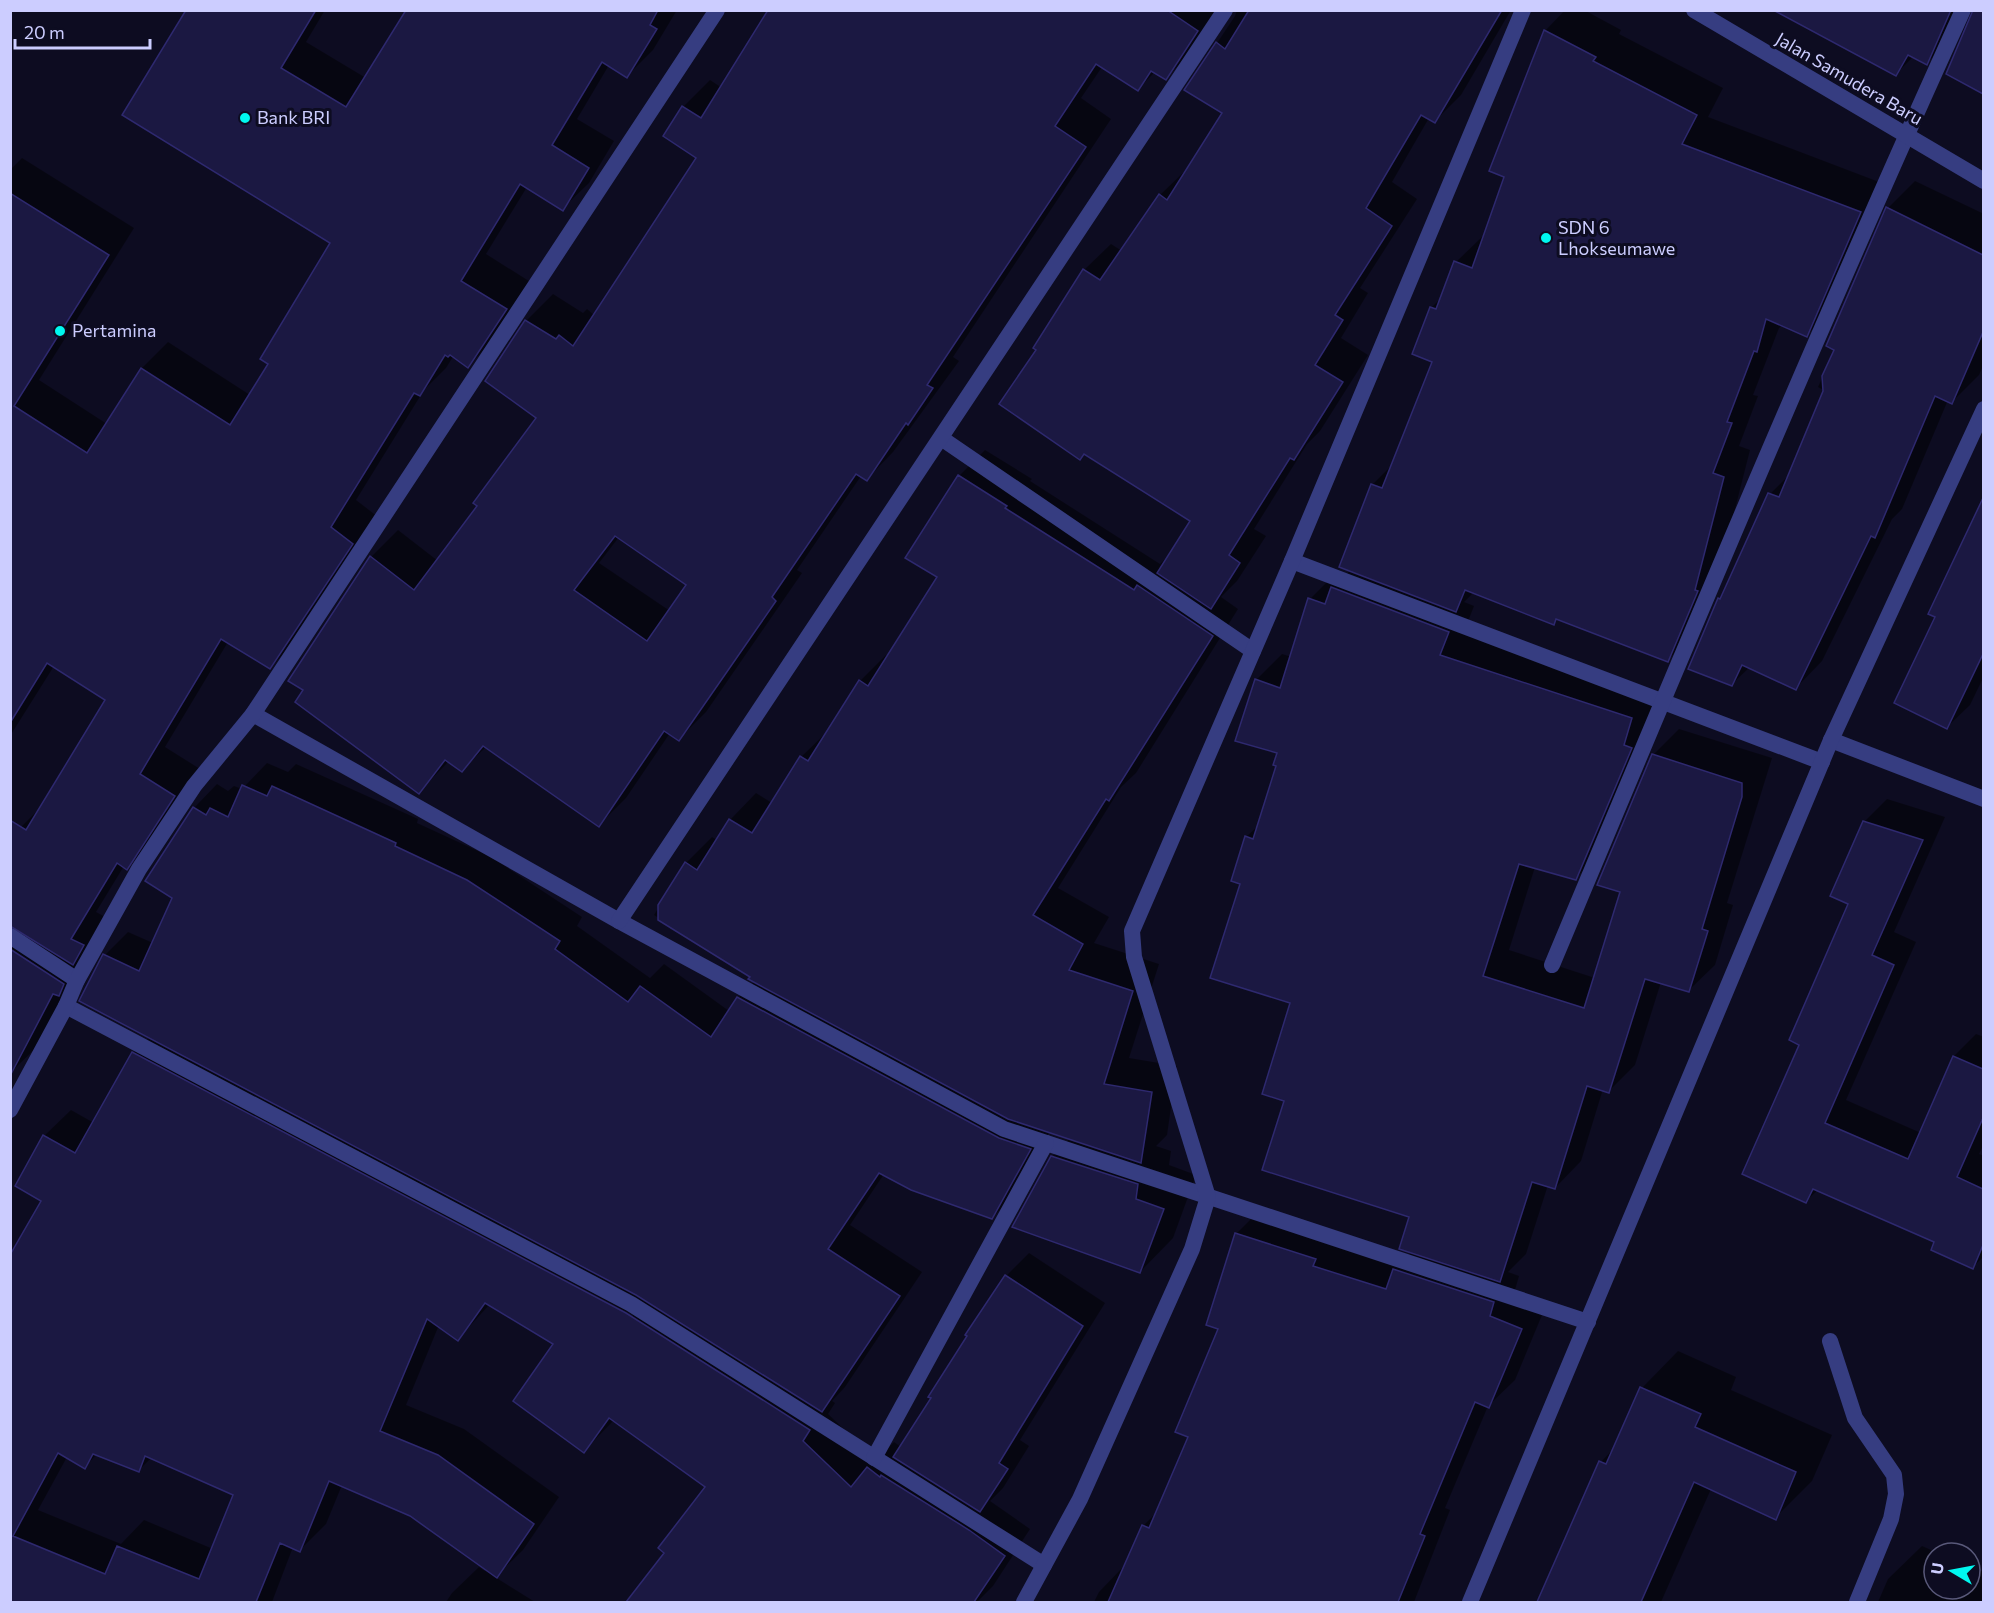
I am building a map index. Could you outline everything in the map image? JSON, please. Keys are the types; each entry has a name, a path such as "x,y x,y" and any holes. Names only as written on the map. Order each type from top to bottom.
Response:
{"street":[{"path":"10,1110 66,1006 77,980 139,869 188,795 253,714 717,10"},
{"path":"619,921 1225,10"},
{"path":"1024,1602 1080,1499 1187,1260 1208,1197 1134,957 1132,932 1292,561 1523,10"},
{"name":"Jalan Samudera Baru","path":"1694,10 1983,181"},
{"path":"1552,964 1906,135 1963,10"},
{"path":"1470,1602 1821,762 1983,409"},
{"path":"941,438 1253,651"},
{"path":"1292,561 1821,762"},
{"path":"253,714 619,921 1004,1129 1588,1322"},
{"path":"1831,740 1983,799"},
{"path":"10,936 77,980"},
{"path":"66,1006 631,1304 1044,1565"},
{"path":"874,1458 1046,1143"},
{"path":"1830,1341 1856,1418 1894,1474 1896,1494 1891,1519 1857,1602"}],"building":[{"path":"186,10 316,10 281,68 346,107 406,10 658,10 650,25 657,29 627,78 602,62 552,145 589,168 563,211 520,184 461,281 507,309 468,368 450,355 448,357 445,355 420,396 414,393 331,527 353,544 270,669 221,639 140,774 175,796 127,870 117,863 71,939 84,945 73,965 10,926 10,820 26,830 105,700 47,663 10,723 10,193 109,255 14,406 87,453 141,368 230,425 268,364 260,359 330,243 122,115"},
{"path":"768,10 1167,10 1198,31 1166,80 1151,71 1138,91 1096,64 1055,126 1086,147 927,385 933,388 867,481 856,474 772,597 776,601 679,741 664,731 599,827 483,746 462,772 445,760 419,794 295,702 303,690 288,681 370,556 414,590 477,506 473,503 536,418 485,381 525,320 556,339 559,335 573,346 696,158 663,136 682,106 701,118","holes":["615,536 686,585 647,641 574,590"]},
{"path":"1249,10 1502,10 1435,123 1421,115 1366,208 1392,226 1335,315 1343,320 1315,365 1343,382 1294,460 1290,458 1229,555 1240,563 1211,609 1157,573 1190,521 1084,454 1080,460 999,404 1036,350 1033,348 1083,269 1100,280 1159,194 1167,200 1222,113 1184,90 1216,42 1225,49"},
{"path":"1773,10 1951,10 1927,65 1908,55 1896,76"},
{"path":"1973,10 1983,10 1983,94 1946,74"},
{"path":"1544,30 1596,57 1593,61 1697,115 1682,144 1861,212 1807,337 1766,319 1757,352 1754,351 1727,422 1732,423 1713,473 1724,477 1695,590 1698,591 1668,662 1556,619 1554,625 1465,590 1456,612 1339,567 1371,484 1382,488 1432,362 1412,354 1430,307 1436,309 1454,261 1472,268 1504,177 1489,171"},
{"path":"1886,207 1983,255 1983,332 1952,404 1935,396 1875,538 1871,536 1796,690 1742,665 1732,686 1688,669 1718,598 1720,599 1768,493 1779,497 1823,391 1822,376 1834,350 1826,346"},
{"path":"958,475 1007,506 1005,508 1134,590 1137,585 1213,636 1109,801 1106,799 1033,915 1083,944 1069,970 1133,991 1104,1084 1152,1092 1141,1163 1008,1119 748,979 750,977 658,920 658,905 685,862 697,870 729,819 752,833 800,756 808,761 859,680 868,686 937,577 905,558"},
{"path":"1983,498 1983,654 1947,729 1894,703 1935,617 1928,614"},
{"path":"1331,587 1449,632 1440,655 1632,718 1624,745 1632,748 1576,880 1519,864 1483,976 1584,1008 1620,892 1597,885 1652,754 1742,783 1742,797 1702,929 1708,931 1689,992 1645,979 1609,1093 1587,1086 1555,1189 1532,1182 1500,1282 1399,1249 1409,1217 1262,1170 1284,1101 1262,1094 1290,1003 1210,978 1240,884 1231,881 1245,836 1253,839 1276,766 1273,765 1277,753 1235,741 1255,679 1280,688 1308,598 1325,604"},
{"path":"242,785 267,796 272,786 396,843 395,846 467,880 560,941 555,949 628,1002 640,986 711,1037 737,997 999,1138 1031,1149 992,1219 911,1190 879,1173 828,1249 900,1296 822,1412 636,1295 79,1001 103,954 139,971 172,898 145,881 193,807 206,815 210,808 228,817"},
{"path":"1863,821 1923,840 1872,955 1894,965 1825,1123 1908,1159 1953,1056 1983,1069 1983,1118 1957,1177 1983,1189 1983,1245 1973,1269 1931,1250 1934,1242 1813,1189 1806,1203 1742,1174 1799,1045 1789,1040 1848,904 1830,896"},
{"path":"10,949 64,984 59,996 53,994 10,1076"},
{"path":"132,1052 626,1313 810,1430 803,1441 851,1487 867,1467 969,1530 1005,1556 974,1602 626,1602 664,1553 658,1548 705,1487 609,1418 584,1453 513,1401 553,1344 485,1303 458,1341 427,1319 380,1431 438,1455 534,1524 497,1578 410,1516 329,1481 300,1552 280,1543 256,1602 10,1602 10,1255 41,1201 15,1186 43,1135 75,1153","holes":["58,1453 85,1469 93,1454 139,1472 145,1456 233,1495 199,1579 117,1546 105,1574 13,1536"]},
{"path":"1051,1156 1138,1184 1136,1199 1164,1209 1140,1273 1012,1227"},
{"path":"1235,1233 1316,1259 1313,1266 1386,1289 1393,1269 1494,1302 1490,1316 1522,1329 1489,1408 1475,1402 1420,1534 1425,1536 1398,1602 1108,1602 1142,1525 1149,1528 1188,1437 1175,1432 1218,1329 1206,1325"},
{"path":"1005,1275 1083,1326 999,1463 1008,1469 980,1512 893,1457 931,1398 928,1397 967,1336 965,1335"},
{"path":"1640,1387 1701,1414 1695,1427 1796,1472 1776,1520 1694,1482 1641,1602 1537,1602 1599,1461 1606,1464"}],"place":[{"name":"Bank BRI","path":"245,118"},
{"name":"SDN 6 Lhokseumawe","path":"1546,238"},
{"name":"Pertamina","path":"60,331"}]}
